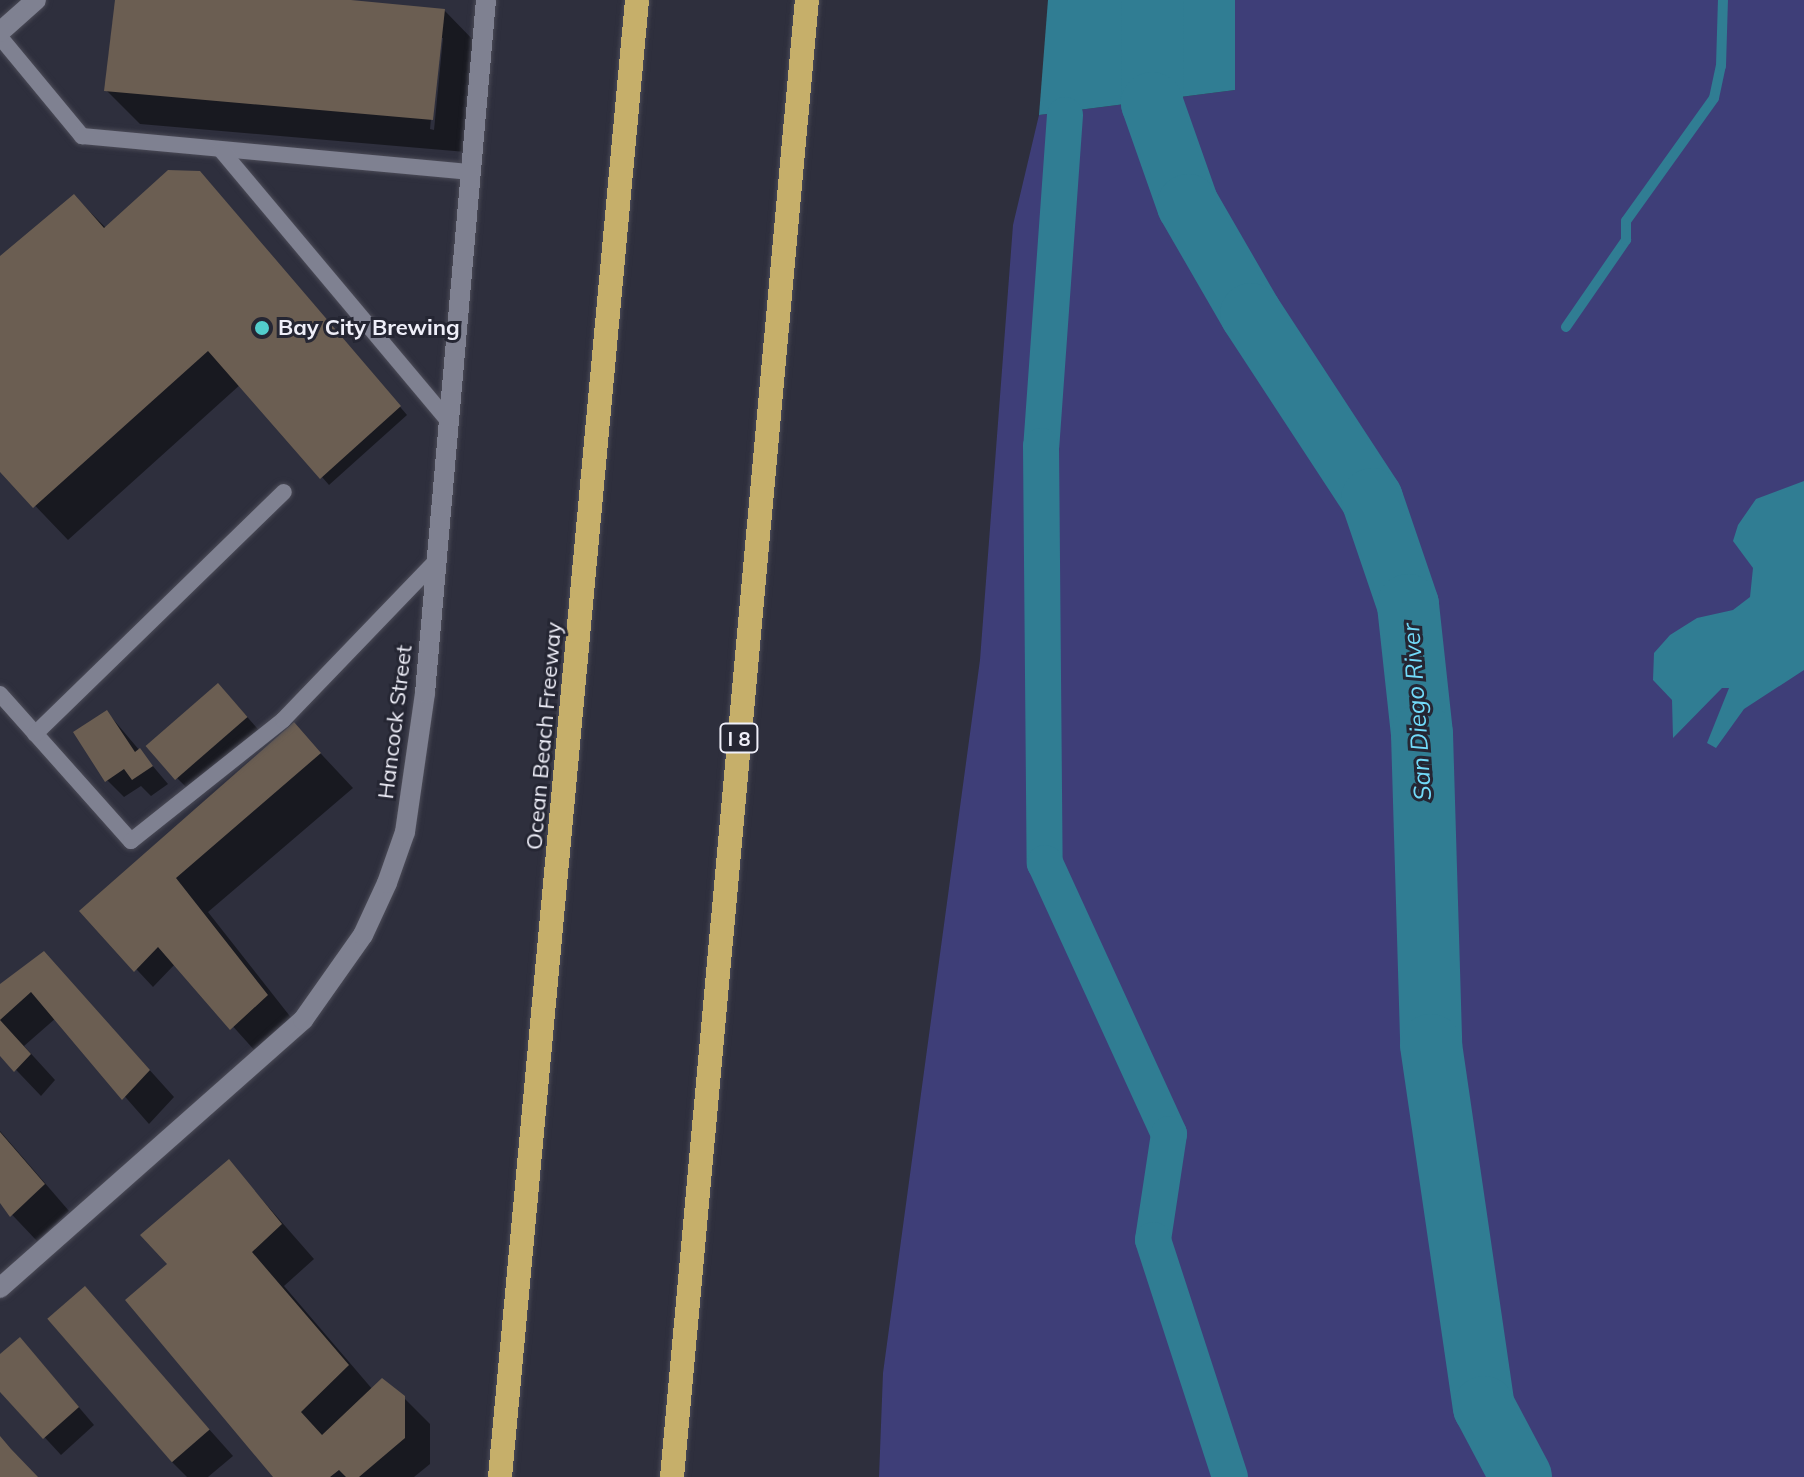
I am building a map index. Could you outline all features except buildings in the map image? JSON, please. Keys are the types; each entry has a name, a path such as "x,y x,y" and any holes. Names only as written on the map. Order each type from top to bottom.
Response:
{"highway":[{"name":"Ocean Beach Freeway","path":"500,1477 637,0"},
{"name":"I 8","path":"672,1477 807,0"}],"street":[{"path":"0,34 36,0"},
{"name":"Hancock Street","path":"0,1288 303,1020 363,935 405,832 437,560 486,0"}],"lane":[{"path":"0,34 82,136 471,172"},
{"path":"221,150 448,421"},
{"path":"35,734 284,492"},
{"path":"0,694 131,841 283,720 437,560"}],"shaded area":[{"path":"1235,0 1804,0 1804,1477 879,1477 883,1373 980,660 1013,225 1039,115 1235,90"}],"water":[{"path":"1048,0 1235,0 1235,90 1039,115"},
{"path":"1804,481 1804,670 1744,709 1716,748 1707,743 1729,688 1722,688 1673,738 1672,700 1653,680 1654,653 1670,635 1697,618 1733,610 1750,597 1753,568 1733,541 1738,525 1756,499"}],"waterway":[{"name":"San Diego River","path":"1153,0 1152,103 1188,205 1251,314 1372,499 1408,605 1422,734 1431,1045 1484,1407 1521,1477"},
{"path":"1566,327 1626,240 1626,221 1714,98 1721,66 1723,0"},
{"path":"1065,115 1041,446 1045,863 1169,1134 1153,1240 1230,1477"}],"place":[{"name":"Bay City Brewing","path":"262,328"}]}
